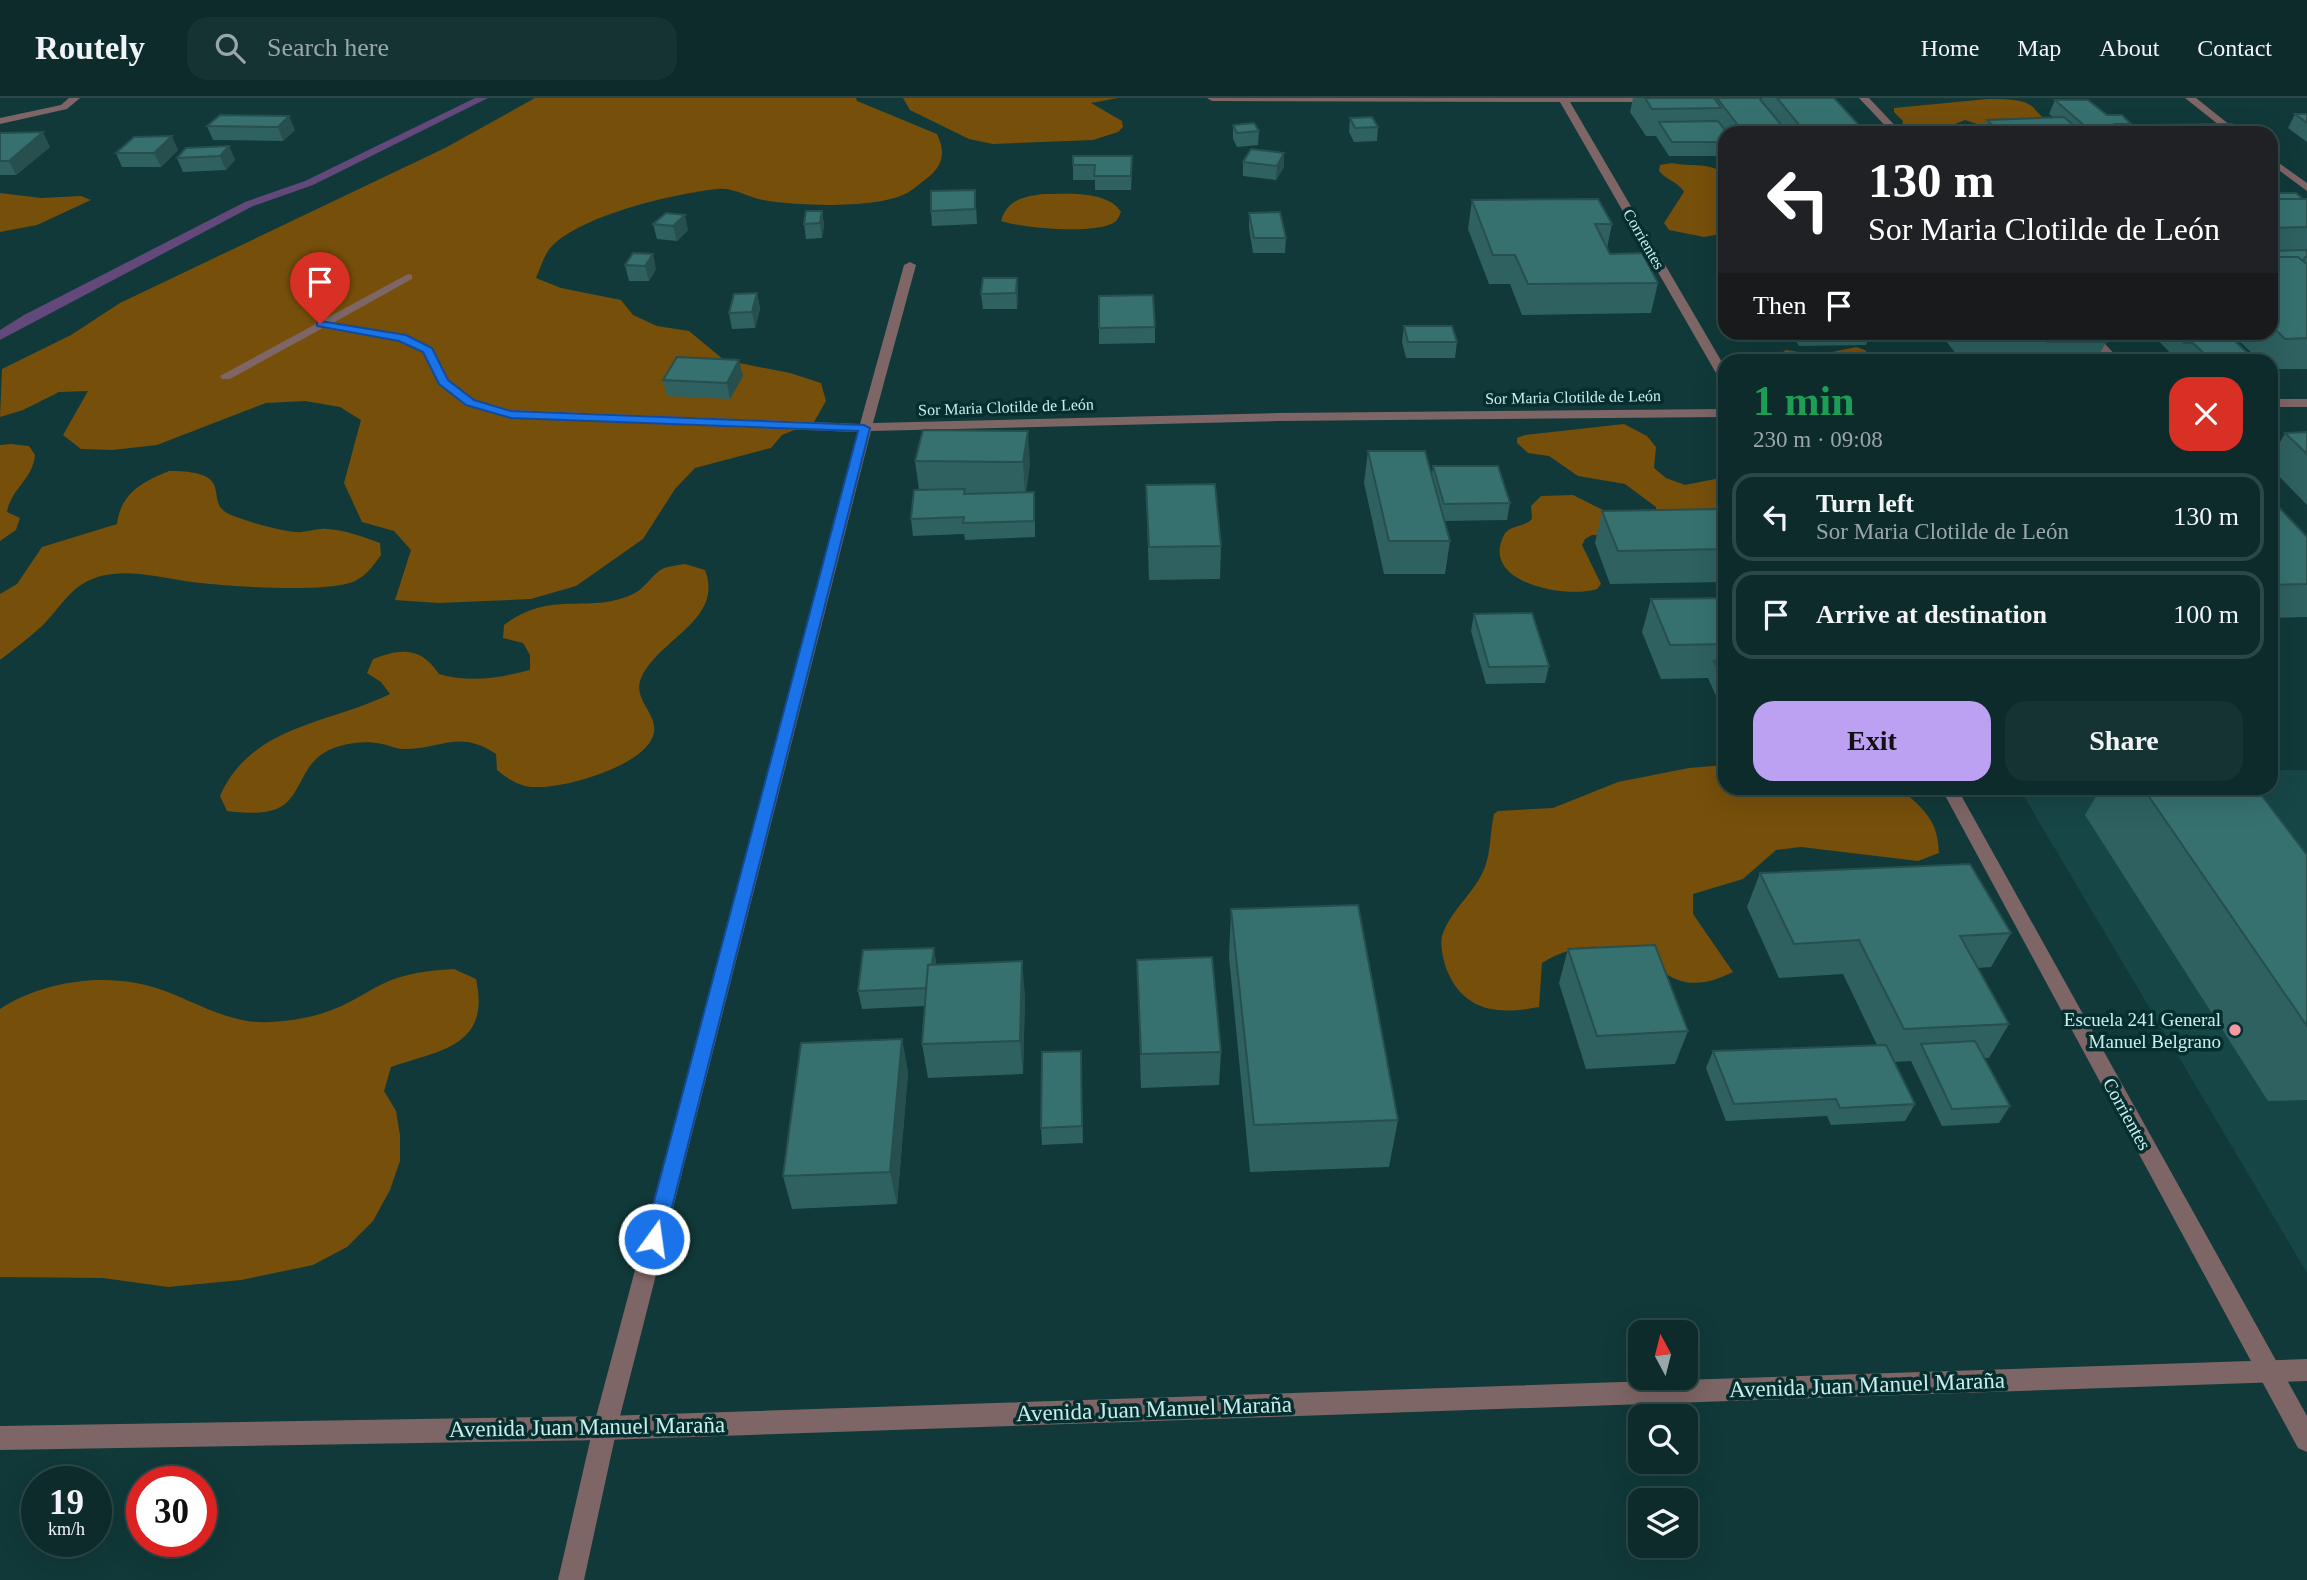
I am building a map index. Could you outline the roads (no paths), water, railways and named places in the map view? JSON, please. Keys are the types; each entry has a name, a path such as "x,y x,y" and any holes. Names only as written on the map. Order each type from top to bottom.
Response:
{"street":[{"path":"0,121 64,107 75,98"},
{"path":"1212,98 1661,99"},
{"path":"1864,98 1890,126"},
{"path":"2190,98 2226,126"},
{"name":"Corrientes","path":"1563,99 1718,366"},
{"path":"2278,166 2307,188"},
{"path":"571,1580 605,1428 864,428 910,265"},
{"path":"226,376 408,277"},
{"name":"Sor Maria Clotilde de León","path":"320,324 402,338 428,350 443,382 470,403 511,414 864,428 1278,417 1718,413"},
{"path":"2095,340 2108,354"},
{"path":"2278,403 2307,403"},
{"name":"Corrientes","path":"1953,795 2307,1440"},
{"name":"Avenida Juan Manuel Maraña","path":"0,1438 605,1428 2307,1370"}],"waterway":[{"path":"0,336 29,318 249,204 309,183 483,98"}],"place":[{"name":"Escuela 241 General Manuel Belgrano","path":"2235,1030"}]}
